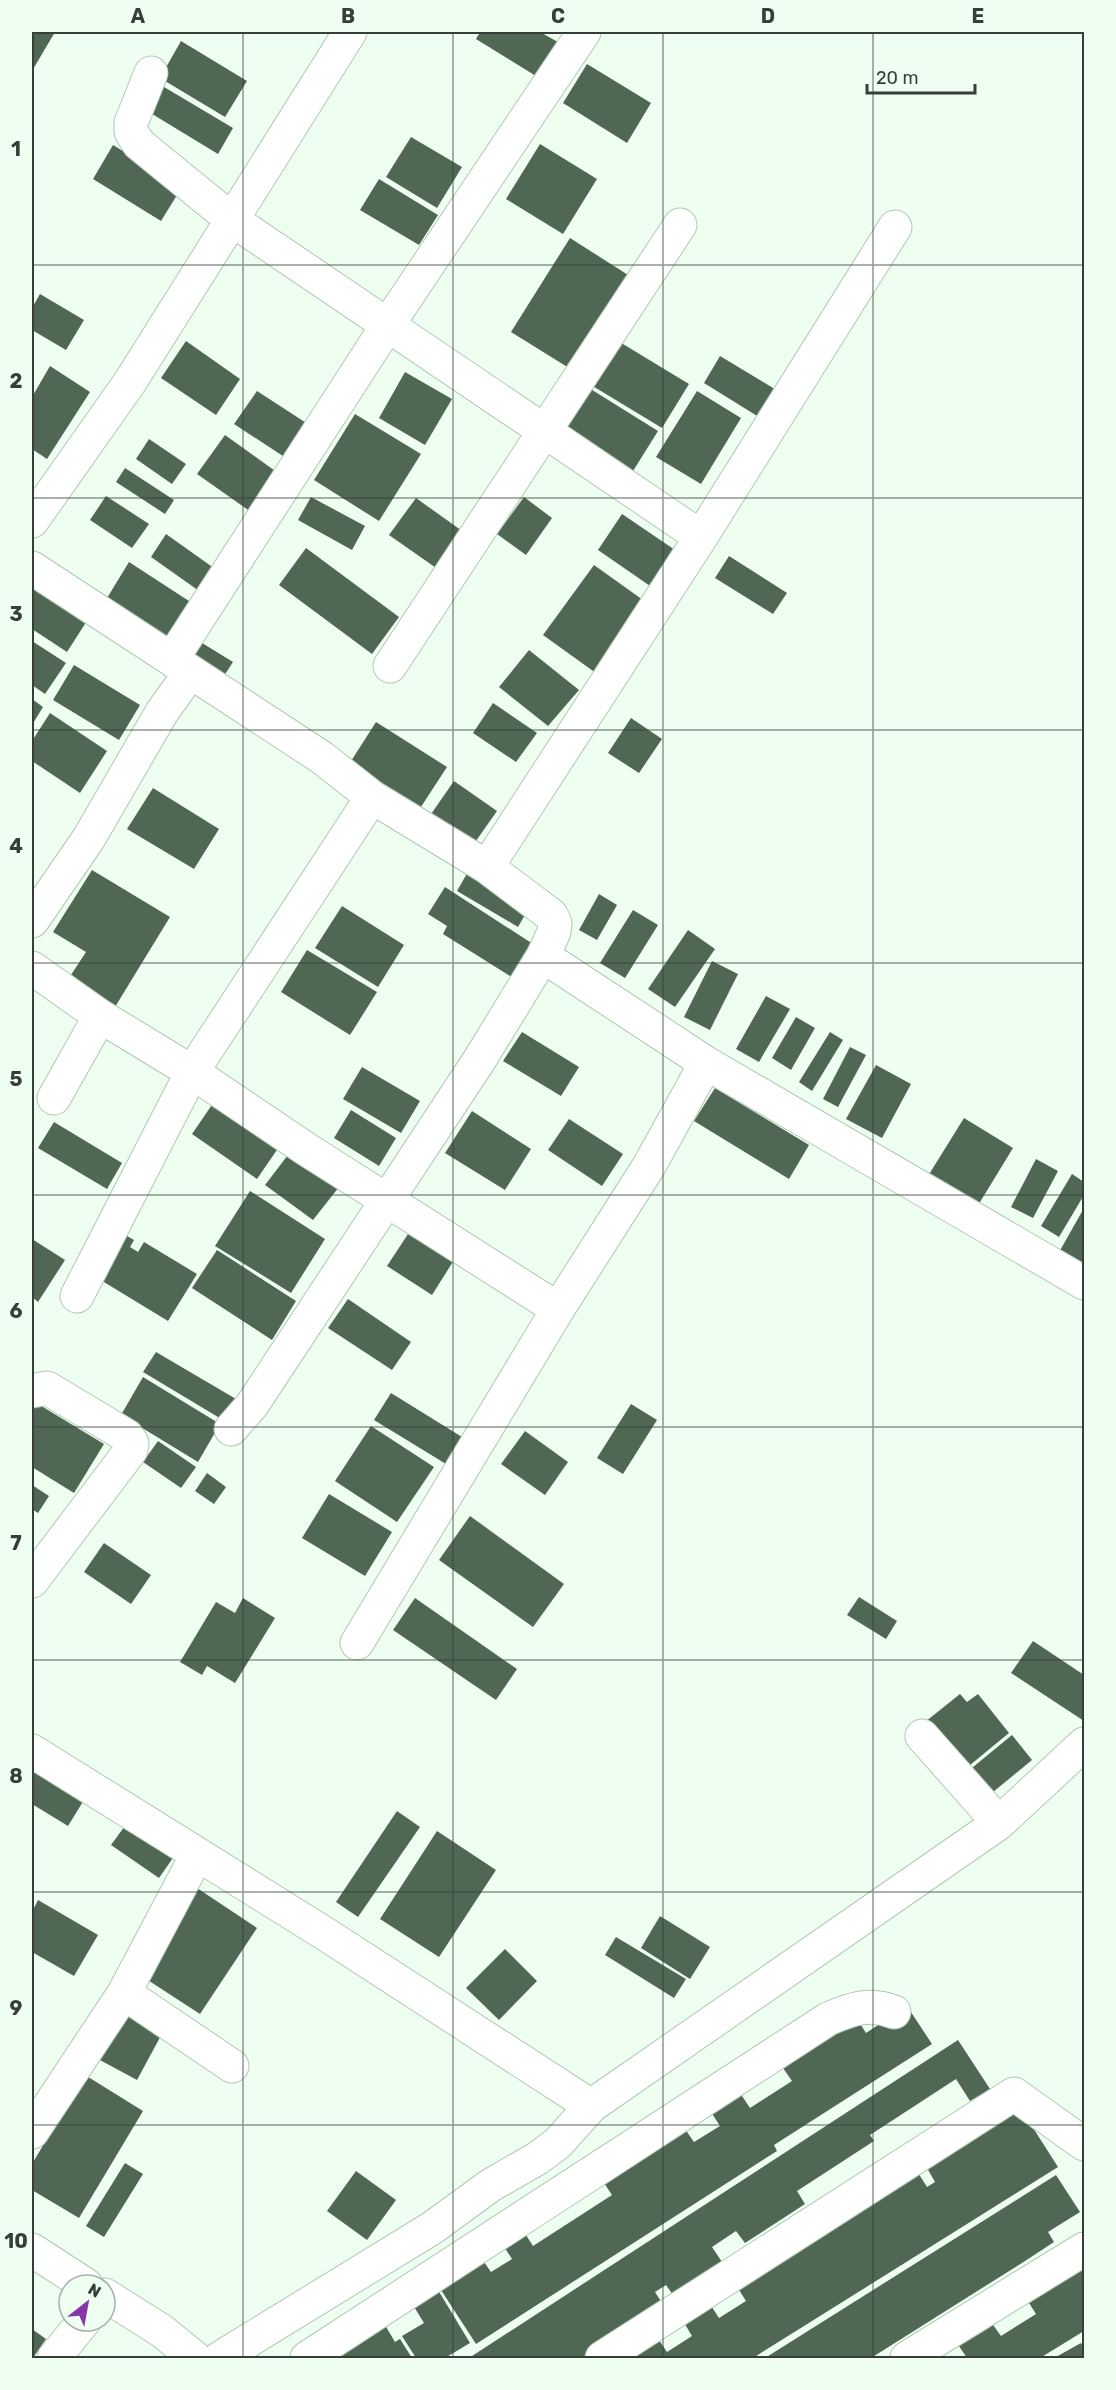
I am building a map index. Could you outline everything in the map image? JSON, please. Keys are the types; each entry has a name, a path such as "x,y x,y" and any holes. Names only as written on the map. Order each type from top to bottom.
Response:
{"street":[{"path":"32,521 130,382 350,32"},
{"path":"32,921 89,838 162,712 181,666 387,326 584,32"},
{"path":"151,73 131,123 135,139 231,219 701,537"},
{"path":"390,666 680,225"},
{"path":"487,867 701,537 895,227"},
{"path":"32,568 321,757 372,797 487,867 551,915 555,923 554,932 543,957 480,1059 252,1405 231,1429"},
{"path":"77,1296 192,1072 372,797"},
{"path":"543,957 706,1063 1084,1283"},
{"path":"32,968 100,1016 192,1072 306,1149 387,1198 558,1309"},
{"path":"54,1098 100,1016"},
{"path":"357,1643 558,1309 649,1166 706,1063"},
{"path":"32,1391 47,1388 127,1436 132,1443 131,1450 32,1581"},
{"path":"922,1736 999,1823"},
{"path":"220,2358 432,2228 491,2185 538,2158 558,2143 591,2106 999,1823 1084,1744"},
{"path":"32,1751 591,2106"},
{"path":"32,2132 124,1993 197,1855"},
{"path":"124,1993 231,2066"},
{"path":"307,2358 828,2019 850,2009 867,2006 882,2007 894,2012"},
{"path":"602,2358 1014,2094 1084,2144"},
{"path":"907,2358 1084,2249"},
{"path":"32,2250 64,2273"},
{"path":"117,2303 162,2331 195,2358"},
{"path":"54,2358 74,2333"}],"building":[{"path":"32,32 55,32 32,71"},
{"path":"480,32 540,32 565,46 544,81 476,39"},
{"path":"181,41 247,81 225,117 160,78"},
{"path":"587,64 651,103 627,143 563,103"},
{"path":"154,81 233,128 218,154 139,106"},
{"path":"411,137 462,167 437,208 386,177"},
{"path":"540,144 597,179 563,234 506,199"},
{"path":"113,145 182,187 161,221 93,179"},
{"path":"379,179 438,215 419,245 360,210"},
{"path":"570,238 636,280 577,373 511,332"},
{"path":"40,294 84,320 66,350 32,330 32,308"},
{"path":"186,341 240,379 216,415 161,378"},
{"path":"618,341 689,384 662,428 591,385"},
{"path":"720,356 778,391 762,419 704,383"},
{"path":"50,366 90,392 47,459 32,449 32,397"},
{"path":"405,372 452,399 425,445 379,418"},
{"path":"589,388 658,431 633,471 564,428"},
{"path":"257,391 314,428 292,462 234,424"},
{"path":"697,391 741,418 701,484 656,457"},
{"path":"355,414 421,454 379,521 314,480"},
{"path":"225,435 278,473 251,512 197,474"},
{"path":"149,439 186,464 172,484 136,459"},
{"path":"125,468 174,500 165,514 116,482"},
{"path":"106,496 149,524 132,548 90,520"},
{"path":"311,497 365,526 352,550 298,520"},
{"path":"524,497 552,518 526,555 497,534"},
{"path":"416,498 465,533 439,570 389,535"},
{"path":"622,514 678,552 653,588 598,550"},
{"path":"166,534 218,571 202,593 151,557"},
{"path":"306,548 399,617 372,654 279,585"},
{"path":"729,556 787,593 773,614 715,578"},
{"path":"129,562 192,603 167,643 104,603"},
{"path":"594,565 650,605 600,676 543,635"},
{"path":"32,574 92,613 67,652 32,629"},
{"path":"194,638 233,662 222,679 183,655"},
{"path":"32,641 66,663 45,694 32,685"},
{"path":"529,650 579,690 548,726 499,687"},
{"path":"74,665 140,705 119,740 53,700"},
{"path":"32,699 43,707 32,725"},
{"path":"493,703 537,733 516,762 473,733"},
{"path":"50,713 107,751 80,793 32,761 32,741"},
{"path":"631,718 662,739 639,773 608,753"},
{"path":"376,722 447,767 417,813 346,769"},
{"path":"454,781 497,811 471,848 429,817"},
{"path":"153,788 219,829 194,869 127,829"},
{"path":"92,870 170,917 115,1007 69,978 86,952 53,932"},
{"path":"469,870 530,906 518,927 457,891"},
{"path":"445,887 536,946 515,979 443,934 447,926 428,914"},
{"path":"599,894 617,905 597,940 579,930"},
{"path":"342,906 404,945 378,987 315,948"},
{"path":"633,910 658,925 625,978 600,963"},
{"path":"688,930 715,949 675,1007 648,989"},
{"path":"307,950 377,992 350,1035 281,992"},
{"path":"712,961 738,974 710,1030 684,1017"},
{"path":"766,996 790,1009 759,1062 736,1049"},
{"path":"796,1017 815,1028 791,1070 772,1058"},
{"path":"522,1032 579,1067 561,1096 503,1061"},
{"path":"830,1032 843,1040 812,1091 799,1082"},
{"path":"850,1047 866,1055 838,1107 823,1099"},
{"path":"876,1065 911,1084 882,1138 846,1119"},
{"path":"362,1067 420,1101 401,1133 343,1099"},
{"path":"715,1088 809,1145 789,1179 694,1121"},
{"path":"218,1096 283,1141 257,1179 192,1134"},
{"path":"351,1110 396,1138 379,1166 334,1138"},
{"path":"472,1111 531,1149 505,1190 445,1153"},
{"path":"964,1118 1013,1148 977,1207 928,1176"},
{"path":"569,1119 623,1154 602,1186 548,1150"},
{"path":"54,1122 122,1163 107,1189 38,1148"},
{"path":"291,1151 339,1187 313,1220 265,1185"},
{"path":"1036,1159 1058,1171 1033,1218 1011,1207"},
{"path":"1072,1174 1084,1182 1084,1195 1059,1237 1041,1226"},
{"path":"250,1191 325,1239 291,1293 215,1246"},
{"path":"1084,1208 1084,1270 1058,1254"},
{"path":"115,1229 134,1240 130,1247 138,1252 144,1242 197,1274 168,1321 94,1276"},
{"path":"410,1231 454,1260 432,1295 387,1266"},
{"path":"32,1239 65,1260 38,1302 32,1297"},
{"path":"217,1250 296,1301 272,1340 192,1288"},
{"path":"348,1299 411,1342 392,1370 328,1328"},
{"path":"156,1352 236,1399 223,1420 143,1372"},
{"path":"143,1377 220,1424 198,1462 121,1415"},
{"path":"391,1393 462,1437 446,1464 374,1420"},
{"path":"33,1401 104,1444 74,1493 32,1467"},
{"path":"631,1404 657,1420 623,1474 597,1458"},
{"path":"371,1426 434,1467 397,1522 335,1481"},
{"path":"525,1431 568,1462 545,1495 501,1464"},
{"path":"158,1441 196,1467 181,1488 143,1462"},
{"path":"207,1473 226,1487 214,1504 195,1491"},
{"path":"32,1485 49,1496 38,1513 32,1509"},
{"path":"329,1494 392,1532 365,1576 302,1538"},
{"path":"470,1516 564,1584 533,1627 439,1560"},
{"path":"104,1543 151,1575 131,1604 84,1572"},
{"path":"859,1597 897,1621 886,1639 847,1615"},
{"path":"243,1598 275,1618 235,1683 207,1666 202,1675 180,1662 216,1602 235,1613"},
{"path":"415,1598 517,1669 496,1700 393,1630"},
{"path":"1033,1641 1084,1675 1084,1721 1011,1673"},
{"path":"960,1694 967,1702 978,1694 1009,1733 964,1770 925,1722"},
{"path":"1012,1735 1032,1760 987,1797 967,1772"},
{"path":"32,1769 84,1800 68,1826 32,1804"},
{"path":"397,1811 420,1827 358,1917 336,1902"},
{"path":"127,1823 175,1855 159,1878 111,1845"},
{"path":"437,1831 496,1870 439,1957 380,1919"},
{"path":"197,1888 257,1928 200,2014 140,1975"},
{"path":"38,1900 98,1935 74,1976 32,1952 32,1912"},
{"path":"660,1916 710,1947 690,1979 641,1948"},
{"path":"616,1937 686,1979 674,1998 605,1955"},
{"path":"505,1949 537,1981 499,2020 466,1988"},
{"path":"907,2006 932,2044 774,2145 777,2151 476,2344 441,2290 484,2262 491,2272 512,2259 503,2245 524,2232 533,2246 612,2195 604,2183 685,2129 694,2142 720,2126 711,2112 740,2093 750,2108 792,2081 781,2065 856,2017 866,2033"},
{"path":"124,2009 164,2030 137,2080 98,2059"},
{"path":"958,2040 990,2089 970,2101 956,2079 870,2135 874,2141 797,2191 805,2204 745,2243 736,2231 712,2247 722,2262 673,2295 666,2285 655,2292 664,2306 584,2358 469,2358"},
{"path":"85,2075 143,2111 79,2218 32,2190 32,2164"},
{"path":"1021,2109 1058,2167 753,2358 631,2358 657,2337 667,2352 692,2336 683,2321 710,2304 719,2318 746,2301 736,2285 915,2168 927,2187 935,2182 927,2168"},
{"path":"125,2163 143,2174 104,2237 86,2226"},
{"path":"356,2171 396,2200 367,2240 327,2211"},
{"path":"1056,2175 1080,2212 1048,2232 1054,2242 871,2358 765,2358"},
{"path":"1079,2261 1084,2270 1084,2331 1040,2358 967,2358 957,2343 991,2322 1001,2336 1036,2314 1024,2295"},
{"path":"438,2290 470,2343 445,2358 416,2358 402,2336 424,2323 413,2305"},
{"path":"385,2325 395,2342 400,2339 412,2358 338,2358 336,2354"},
{"path":"32,2329 46,2339 33,2358 32,2358"},
{"path":"1081,2343 1084,2358 1054,2358"}]}
